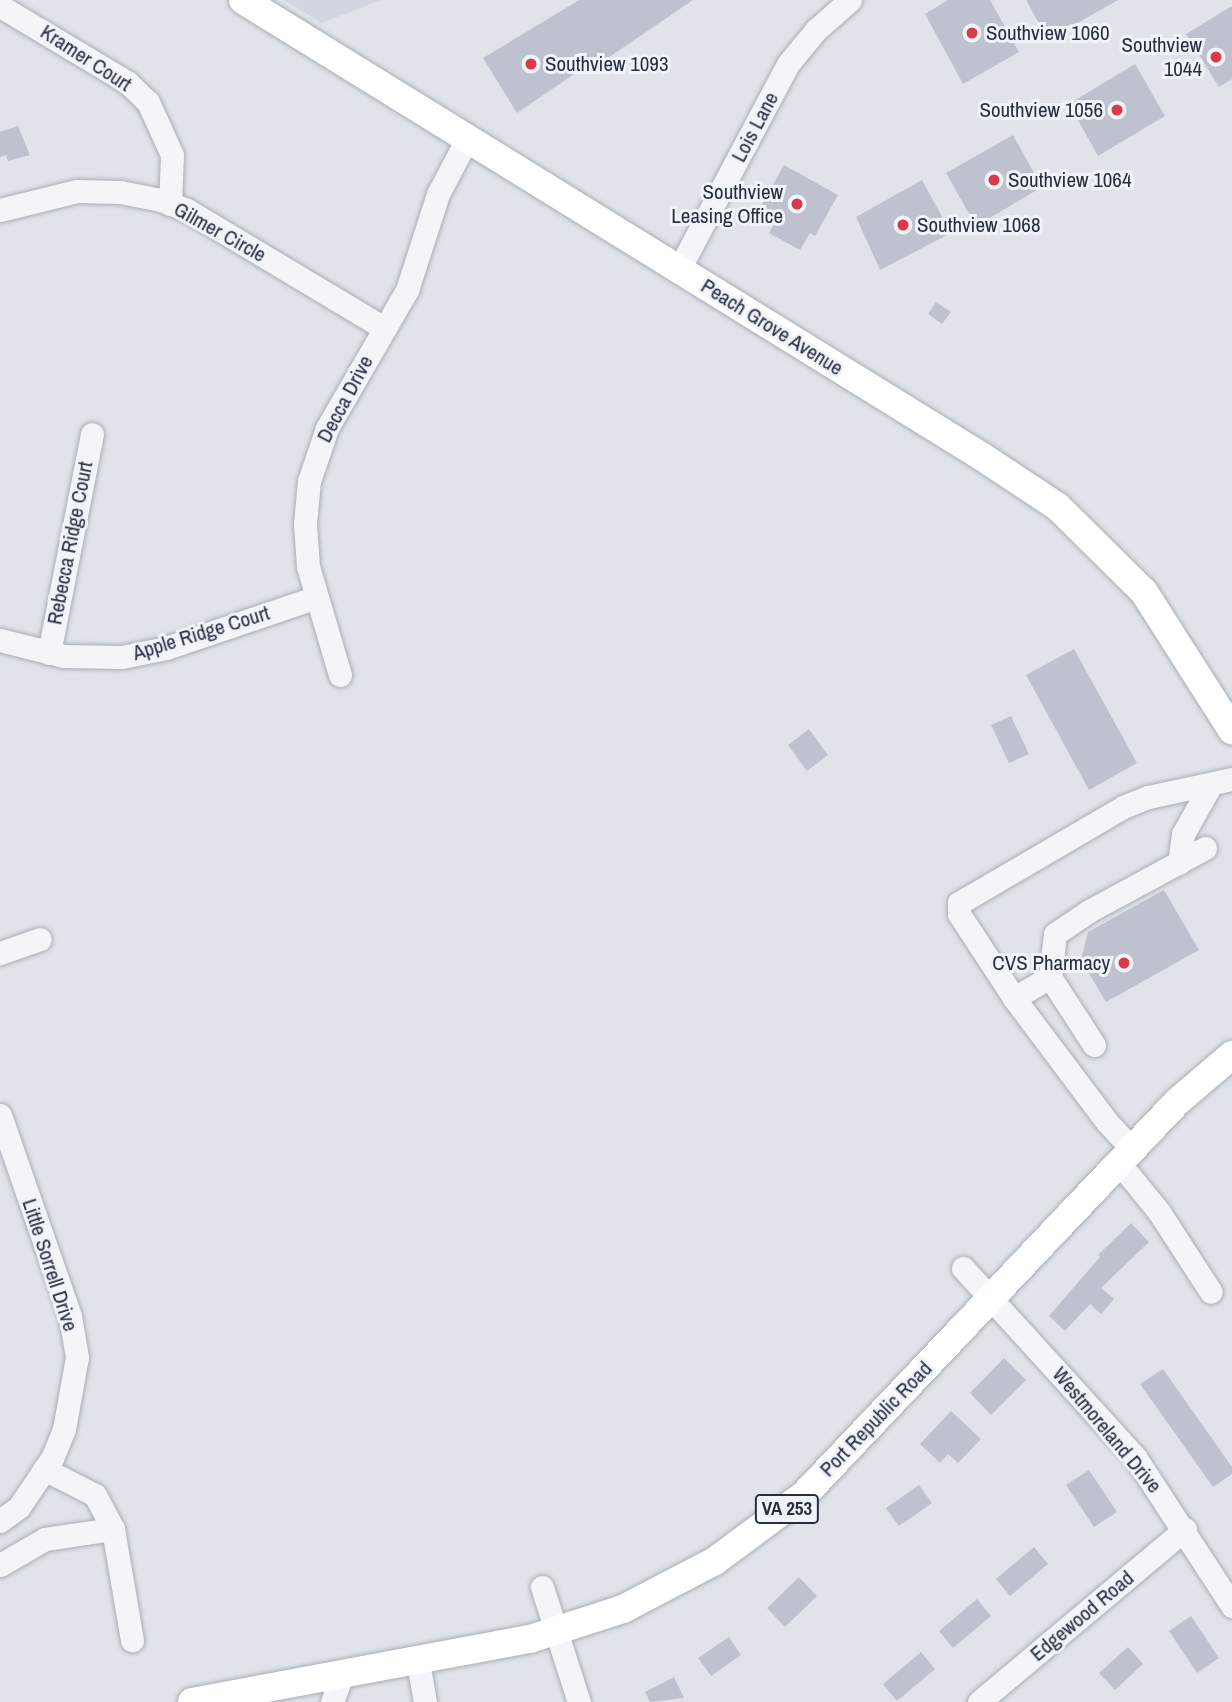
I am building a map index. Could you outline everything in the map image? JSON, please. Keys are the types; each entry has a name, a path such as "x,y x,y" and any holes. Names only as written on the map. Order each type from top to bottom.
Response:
{"main road":[{"name":"Peach Grove Avenue","path":"243,0 981,456 1070,517 1144,592 1188,654 1232,730"},
{"name":"Port Republic Road","path":"192,1702 279,1694 342,1675 554,1633 668,1589 764,1528 829,1469 1178,1101 1232,1055"}],"street":[{"name":"Lois Lane","path":"679,269 788,64 816,30 849,0"},
{"name":"Kramer Court","path":"0,6 127,82 148,102 163,127 172,155 170,204"},
{"name":"Decca Drive","path":"340,675 317,597 305,538 312,468 327,428 414,274 438,194 467,139"},
{"name":"Gilmer Circle","path":"0,210 50,195 85,191 134,194 170,204 384,328"},
{"name":"Rebecca Ridge Court","path":"49,653 92,434"},
{"name":"Apple Ridge Court","path":"0,640 49,653 100,658 151,652 317,597"},
{"path":"1179,863 1183,834 1221,782"},
{"path":"1211,1293 1159,1212 1107,1122 1014,998 959,914 962,898 1123,807 1168,792 1221,782"},
{"path":"1094,1045 1050,977 1048,967 1060,928 1205,848"},
{"path":"0,953 40,939"},
{"path":"1014,998 1050,977"},
{"name":"Little Sorrell Drive","path":"0,1115 70,1316 77,1357 64,1429 44,1469 19,1507 0,1521"},
{"name":"Westmoreland Drive","path":"963,1268 993,1296 1135,1457 1185,1529 1232,1606"},
{"path":"44,1469 95,1495 113,1529 132,1640"},
{"path":"0,1565 45,1539 113,1529"},
{"name":"Edgewood Road","path":"979,1702 1185,1529"},
{"path":"542,1587 554,1633 579,1702"},
{"path":"418,1662 420,1701"},
{"path":"332,1702 342,1675"}],"shaded area":[{"path":"284,0 381,0 322,23"}],"building":[{"path":"579,0 693,0 602,62 599,57 517,113 483,58"},
{"name":"Southview 1060","path":"948,0 990,0 1019,52 963,84 925,14"},
{"path":"1026,0 1118,0 1048,40"},
{"name":"Southview 1044","path":"1232,6 1232,79 1219,87 1186,34"},
{"name":"Southview 1056","path":"1135,64 1165,116 1098,156 1069,104"},
{"path":"18,126 30,155 8,161 6,155 0,157 0,132"},
{"name":"Southview 1064","path":"1013,135 1042,187 976,226 946,173"},
{"name":"Southview Leasing Office","path":"784,165 838,195 815,236 810,233 800,250 769,233 775,222 757,213"},
{"name":"Southview 1068","path":"922,180 951,233 880,270 856,217"},
{"path":"936,302 951,312 942,324 928,314"},
{"path":"1074,649 1137,763 1089,790 1026,675"},
{"path":"1011,716 1029,754 1009,763 991,725"},
{"path":"809,729 828,755 807,771 788,745"},
{"path":"1164,890 1199,950 1106,1002 1081,960 1088,932"},
{"path":"1131,1223 1149,1242 1101,1288 1114,1299 1101,1314 1090,1304 1065,1331 1049,1316 1100,1257 1098,1255"},
{"path":"1004,1358 1026,1380 991,1415 970,1393"},
{"path":"1163,1369 1232,1467 1232,1474 1213,1487 1140,1384"},
{"path":"951,1411 981,1439 958,1463 948,1454 940,1463 920,1444"},
{"path":"1089,1470 1117,1512 1094,1527 1066,1485"},
{"path":"919,1485 932,1503 899,1526 886,1508"},
{"path":"1034,1547 1048,1564 1010,1596 996,1579"},
{"path":"799,1577 817,1596 785,1627 767,1608"},
{"path":"977,1599 991,1616 953,1648 939,1631"},
{"path":"1191,1616 1219,1658 1197,1673 1169,1631"},
{"path":"729,1637 741,1655 711,1676 698,1658"},
{"path":"1128,1647 1143,1664 1115,1690 1099,1673"},
{"path":"921,1652 935,1669 897,1701 883,1684"},
{"path":"674,1677 684,1698 650,1702 645,1692"}],"place":[{"name":"Southview 1060","path":"972,33"},
{"name":"Southview 1044","path":"1216,57"},
{"name":"Southview 1093","path":"531,64"},
{"name":"Southview 1056","path":"1117,110"},
{"name":"Southview 1064","path":"994,180"},
{"name":"Southview Leasing Office","path":"797,204"},
{"name":"Southview 1068","path":"903,225"},
{"name":"CVS Pharmacy","path":"1124,963"}]}
